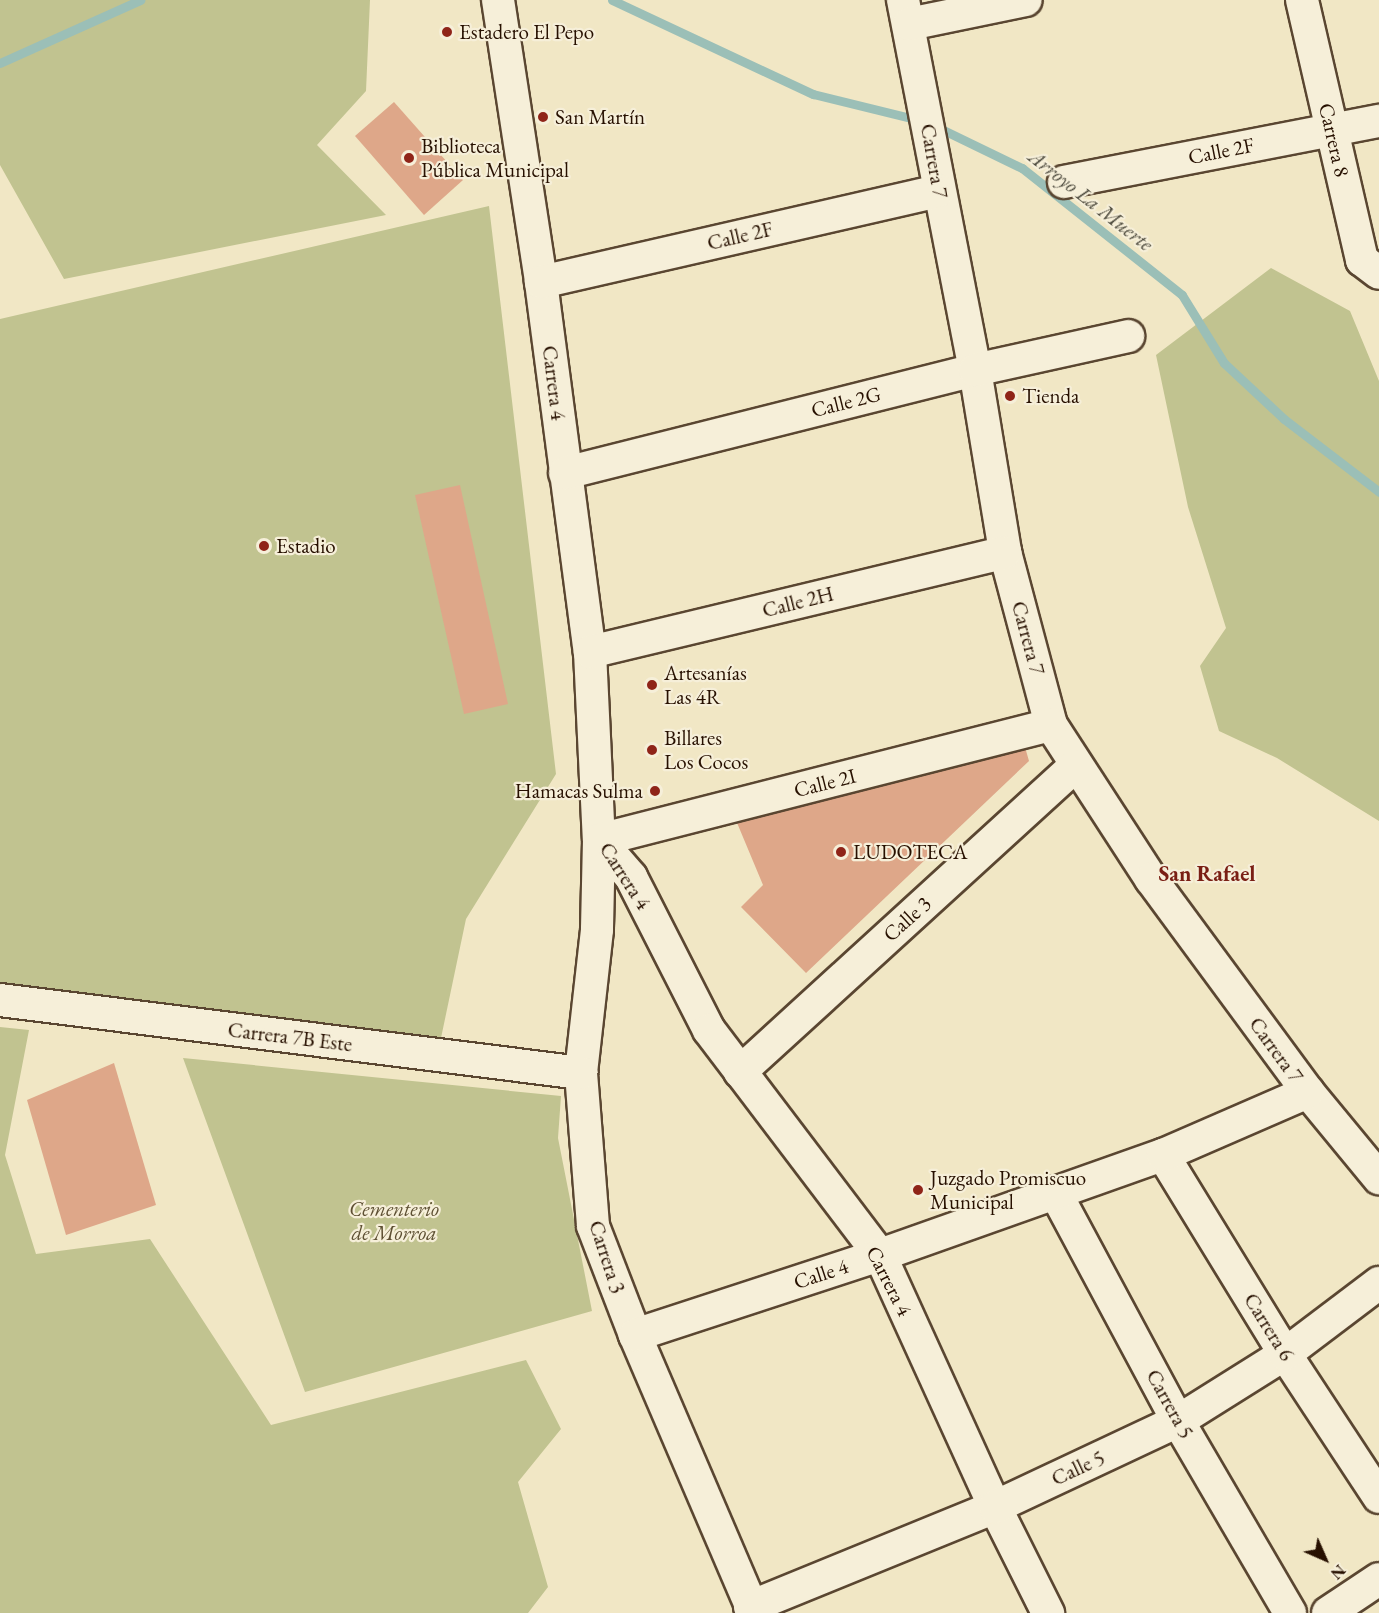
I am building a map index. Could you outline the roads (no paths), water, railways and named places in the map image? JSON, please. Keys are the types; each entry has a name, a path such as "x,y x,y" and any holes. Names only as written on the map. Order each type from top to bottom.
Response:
{"street":[{"name":"Carrera 4","path":"498,0 541,282 590,652 599,840 632,877 709,1030 880,1255 995,1507 1048,1613"},
{"path":"906,12 1026,0"},
{"name":"Carrera 8","path":"1302,0 1362,260 1379,273"},
{"name":"Carrera 7","path":"906,12 975,370 1005,552 1051,725 1075,766 1150,879 1308,1092 1379,1178"},
{"name":"Calle 2F","path":"1064,182 1379,121"},
{"name":"Calle 2F","path":"541,282 939,190"},
{"name":"Calle 2G","path":"565,473 975,370 1128,336"},
{"name":"Calle 2H","path":"590,652 1005,552"},
{"name":"Calle 2I","path":"599,840 1051,725"},
{"name":"Calle 3","path":"740,1072 1075,766"},
{"name":"Carrera 3","path":"599,840 597,930 581,1074 593,1226 635,1335 752,1610"},
{"name":"Carrera 7B Este","path":"0,1000 581,1074"},
{"name":"Calle 4","path":"635,1335 880,1255 1163,1155 1308,1092"},
{"name":"Carrera 6","path":"1163,1155 1285,1354 1379,1497"},
{"name":"Carrera 5","path":"1055,1192 1178,1421 1290,1613"},
{"name":"Calle 5","path":"752,1610 995,1507 1178,1421 1285,1354 1379,1283"},
{"path":"1328,1613 1375,1587"}],"waterway":[{"name":"Arroyo La Muerte","path":"0,63 140,0"},
{"name":"Arroyo La Muerte","path":"612,0 813,94 919,120"},
{"name":"Arroyo La Muerte","path":"935,126 1022,168 1182,295 1224,363 1284,419 1379,492"}],"place":[{"name":"Estadero El Pepo","path":"447,32"},
{"name":"San Martín","path":"543,117"},
{"name":"Biblioteca Pública Municipal","path":"409,158"},
{"name":"Tienda","path":"1010,396"},
{"name":"Estadio","path":"264,546"},
{"name":"Artesanías Las 4R","path":"652,685"},
{"name":"Billares Los Cocos","path":"652,750"},
{"name":"Hamacas Sulma","path":"655,791"},
{"name":"LUDOTECA","path":"841,852"},
{"name":"Juzgado Promiscuo Municipal","path":"918,1190"}],"district":[{"name":"San Rafael","path":"1207,874"}],"park label":[{"name":"Cementerio de Morroa","path":"394,1221"}]}
